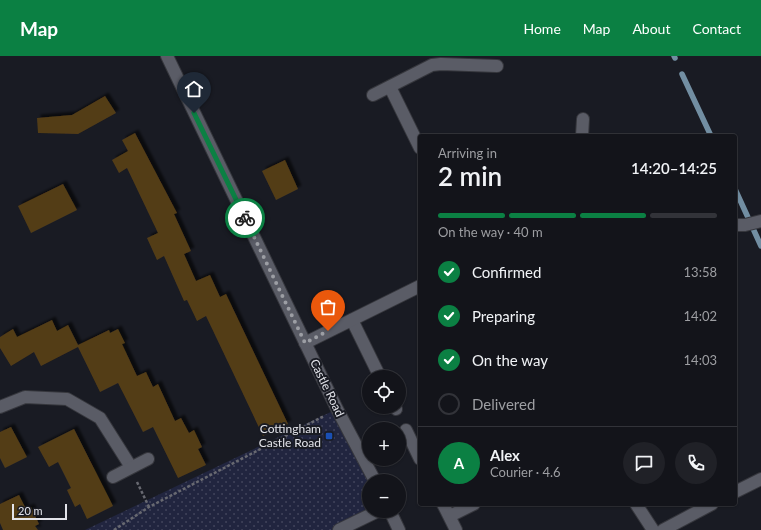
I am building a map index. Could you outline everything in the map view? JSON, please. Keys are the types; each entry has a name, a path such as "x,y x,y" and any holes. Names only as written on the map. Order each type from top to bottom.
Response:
{"street":[{"name":"Castle Road","path":"167,56 336,409 371,474"},
{"path":"373,95 423,69 441,64 497,66"},
{"path":"390,87 418,144"},
{"path":"582,134 583,119"},
{"path":"737,225 761,221"},
{"path":"305,343 418,287"},
{"path":"352,320 377,370"},
{"path":"0,407 25,397 67,399 100,418 130,467"},
{"path":"406,430 418,455"},
{"path":"113,477 148,459"},
{"path":"737,491 761,479"},
{"path":"444,506 456,530"},
{"path":"450,516 470,506"},
{"path":"637,506 653,530"},
{"path":"664,530 708,506"},
{"path":"339,530 364,518"},
{"path":"393,518 399,530"}],"path":[{"path":"114,530 149,507 336,409"},
{"path":"130,467 149,507"}],"shaded area":[{"path":"337,409 366,474 362,474 362,515 339,530 85,530"}],"building":[{"path":"105,96 116,113 78,134 38,133 37,118 72,115"},
{"path":"135,133 177,213 174,214 191,251 184,254 196,281 210,275 220,297 226,294 288,424 263,436 206,316 197,321 187,300 184,301 164,256 157,260 147,238 158,233 127,168 119,173 112,160 128,151 122,140"},
{"path":"285,160 298,189 276,200 262,171"},
{"path":"63,184 77,210 31,233 18,206"},
{"path":"52,320 57,331 68,325 78,345 109,330 110,333 118,329 125,343 122,344 137,376 146,372 153,387 158,384 175,421 181,418 189,433 194,430 202,447 198,449 206,465 178,478 153,427 143,432 118,383 100,392 78,347 41,366 34,352 11,366 0,348 0,337 13,329 17,337"},
{"path":"11,427 27,457 5,468 0,458 0,432"},
{"path":"74,429 113,506 87,519 80,504 75,507 67,490 71,488 58,462 49,467 38,447"},
{"path":"19,495 26,509 31,507 39,524 35,526 38,530 3,530 0,523 0,504"}],"waterway":[{"path":"682,74 710,134"},
{"path":"737,193 761,246"}],"way so far":[{"path":"245,218 305,343 328,331"}],"place":[{"name":"Cottingham Castle Road","path":"329,436"}],"route":[{"path":"194,113 245,218"}]}
